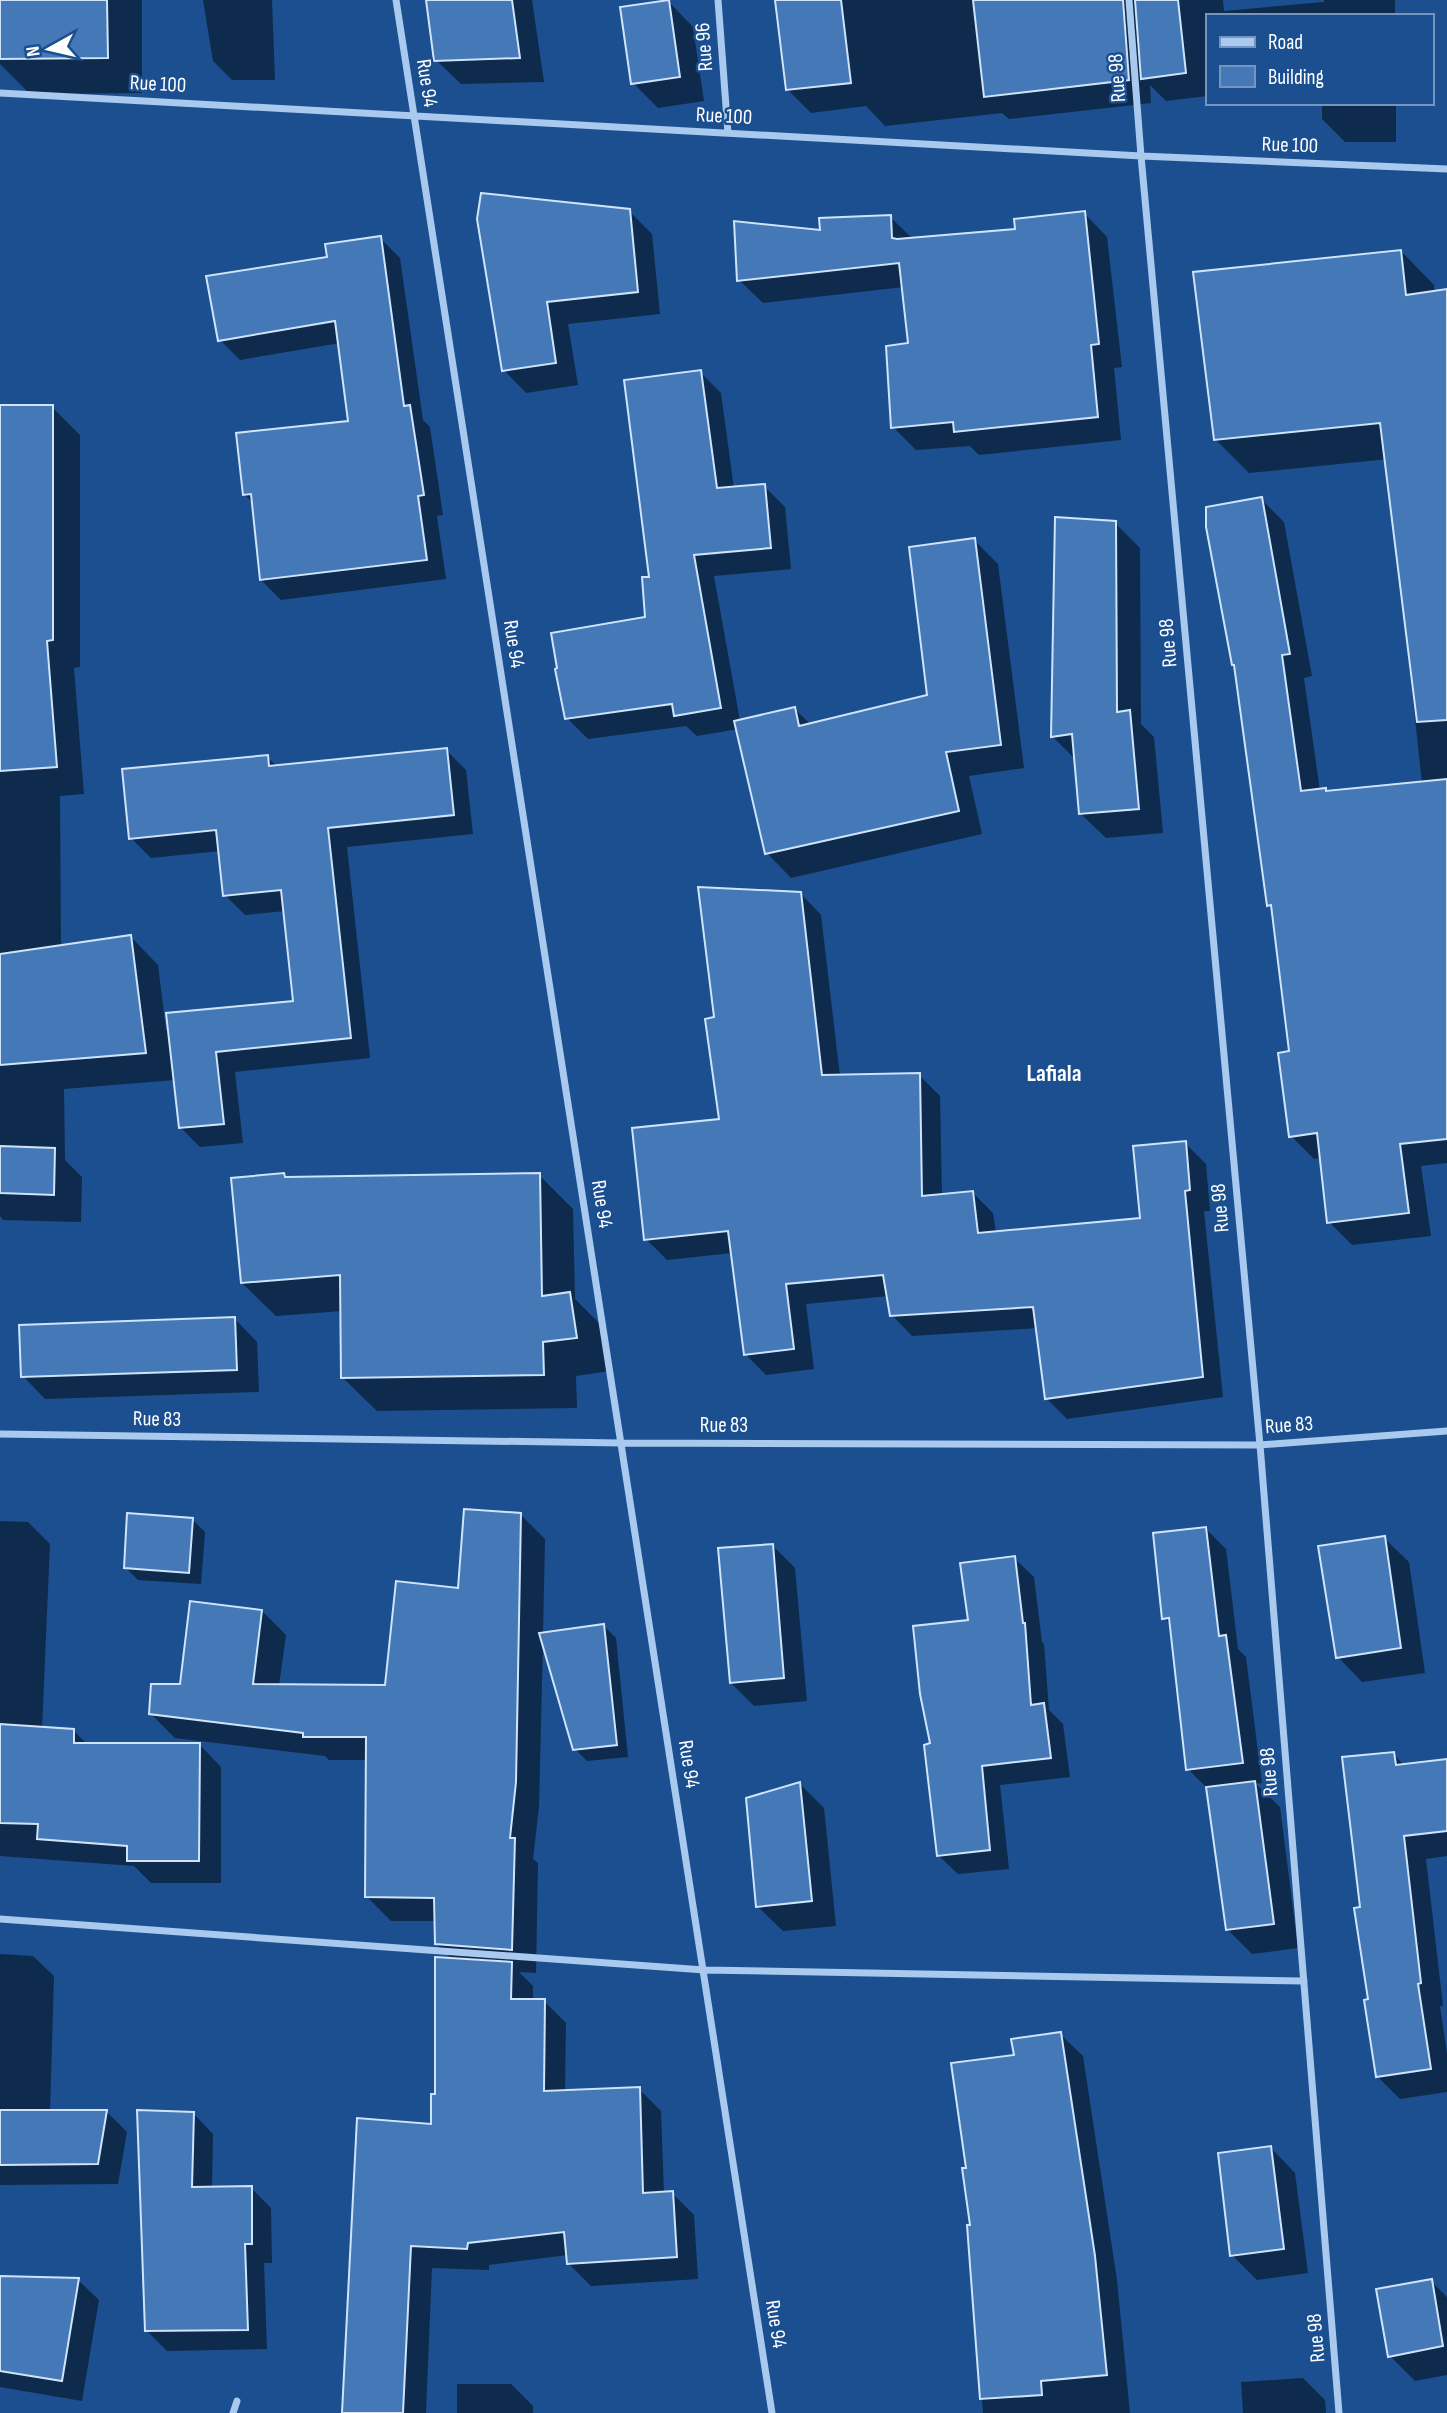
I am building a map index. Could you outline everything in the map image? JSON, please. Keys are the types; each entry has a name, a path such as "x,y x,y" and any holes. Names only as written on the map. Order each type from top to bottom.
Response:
{"street":[{"name":"Rue 94","path":"396,0 772,2413"},
{"name":"Rue 96","path":"718,0 728,133"},
{"name":"Rue 98","path":"1129,0 1141,156 1260,1445 1339,2413"},
{"name":"Rue 100","path":"0,93 1141,156 1447,169"},
{"name":"Rue 83","path":"0,1434 621,1443 1260,1445 1447,1432"},
{"path":"0,1919 704,1970 1304,1981"},
{"path":"233,2413 237,2401"}],"building":[{"path":"0,0 107,0 108,58 0,59"},
{"path":"426,0 512,0 520,58 434,61"},
{"path":"669,0 680,77 631,84 620,7"},
{"path":"775,0 841,0 851,83 786,90"},
{"path":"973,0 1123,0 1129,80 984,97"},
{"path":"1135,0 1178,0 1186,73 1141,79"},
{"path":"481,193 630,209 638,292 547,302 556,363 502,371 477,219"},
{"path":"1085,211 1099,344 1091,345 1098,417 954,432 953,422 891,428 886,346 908,343 899,263 737,281 734,221 820,230 819,218 891,215 892,238 897,239 1015,229 1014,219"},
{"path":"381,236 404,406 410,405 424,495 418,496 427,560 260,580 251,494 243,495 236,433 348,421 335,321 218,341 206,276 327,257 325,244"},
{"path":"1401,250 1406,295 1447,289 1447,720 1417,722 1380,423 1214,440 1193,272"},
{"path":"701,370 717,488 765,484 771,548 694,555 721,708 674,716 672,704 565,719 551,633 645,617 642,577 649,577 624,380"},
{"path":"0,405 53,405 53,640 47,641 57,767 0,771"},
{"path":"1262,497 1290,654 1282,655 1301,791 1447,779 1447,1139 1400,1144 1409,1213 1327,1223 1317,1133 1289,1137 1278,1053 1289,1051 1271,905 1267,906 1234,665 1206,527 1206,507"},
{"path":"1055,517 1116,521 1117,712 1130,710 1139,809 1079,814 1072,734 1051,737"},
{"path":"975,538 1001,745 946,752 959,811 765,854 734,721 795,707 799,726 927,695 909,547"},
{"path":"447,748 454,815 328,828 351,1038 216,1052 224,1124 179,1128 166,1013 293,1001 281,890 223,896 216,830 129,839 122,769 268,755 269,766"},
{"path":"698,887 801,892 822,1075 920,1073 922,1196 973,1191 978,1233 1140,1218 1133,1146 1186,1141 1190,1190 1185,1191 1203,1377 1045,1399 1033,1307 890,1316 883,1275 786,1284 794,1349 744,1355 728,1231 644,1240 632,1128 719,1119 705,1019 714,1017"},
{"path":"131,935 146,1053 0,1065 0,954"},
{"path":"0,1146 55,1148 54,1195 0,1193"},
{"path":"284,1173 285,1177 540,1173 542,1296 570,1292 577,1338 543,1342 544,1375 341,1378 340,1275 241,1283 231,1178"},
{"path":"235,1317 237,1370 21,1377 19,1325"},
{"path":"464,1509 521,1513 516,1782 510,1838 515,1838 512,1950 435,1944 434,1898 365,1897 366,1737 303,1737 303,1733 149,1714 151,1684 180,1684 190,1601 262,1610 253,1684 385,1685 396,1581 458,1588"},
{"path":"127,1513 193,1518 189,1573 124,1568"},
{"path":"1206,1527 1219,1636 1226,1635 1243,1763 1186,1770 1169,1618 1162,1619 1153,1533"},
{"path":"1385,1536 1401,1648 1336,1658 1318,1546"},
{"path":"773,1544 784,1678 730,1683 718,1548"},
{"path":"1015,1556 1025,1623 1031,1705 1044,1703 1051,1758 982,1766 990,1850 937,1856 924,1745 930,1743 920,1694 913,1626 968,1620 960,1563"},
{"path":"604,1624 617,1745 573,1750 539,1633"},
{"path":"0,1724 74,1729 74,1743 200,1743 199,1861 127,1861 127,1846 37,1839 38,1824 0,1823"},
{"path":"1394,1752 1396,1765 1447,1759 1447,1831 1404,1836 1421,1983 1418,1984 1431,2069 1376,2077 1364,2000 1368,1999 1354,1908 1360,1907 1342,1757"},
{"path":"1255,1781 1274,1924 1226,1930 1206,1787"},
{"path":"800,1782 812,1901 756,1907 746,1798"},
{"path":"435,1957 512,1962 511,1999 545,1999 544,2091 640,2087 643,2193 673,2191 677,2257 567,2264 564,2232 468,2243 467,2249 411,2246 403,2413 342,2413 357,2118 431,2124 431,2094 435,2094"},
{"path":"1061,2032 1095,2256 1107,2375 1041,2381 1042,2395 980,2399 967,2225 970,2225 962,2168 966,2168 951,2063 1014,2055 1011,2039"},
{"path":"0,2110 107,2110 98,2164 0,2165"},
{"path":"137,2110 194,2112 192,2187 252,2186 252,2244 245,2244 248,2330 145,2331"},
{"path":"1271,2146 1284,2249 1230,2256 1218,2153"},
{"path":"0,2276 79,2278 62,2381 0,2371"},
{"path":"1432,2279 1443,2346 1388,2357 1376,2289"}],"district":[{"name":"Lafiala","path":"1054,1073"}]}
